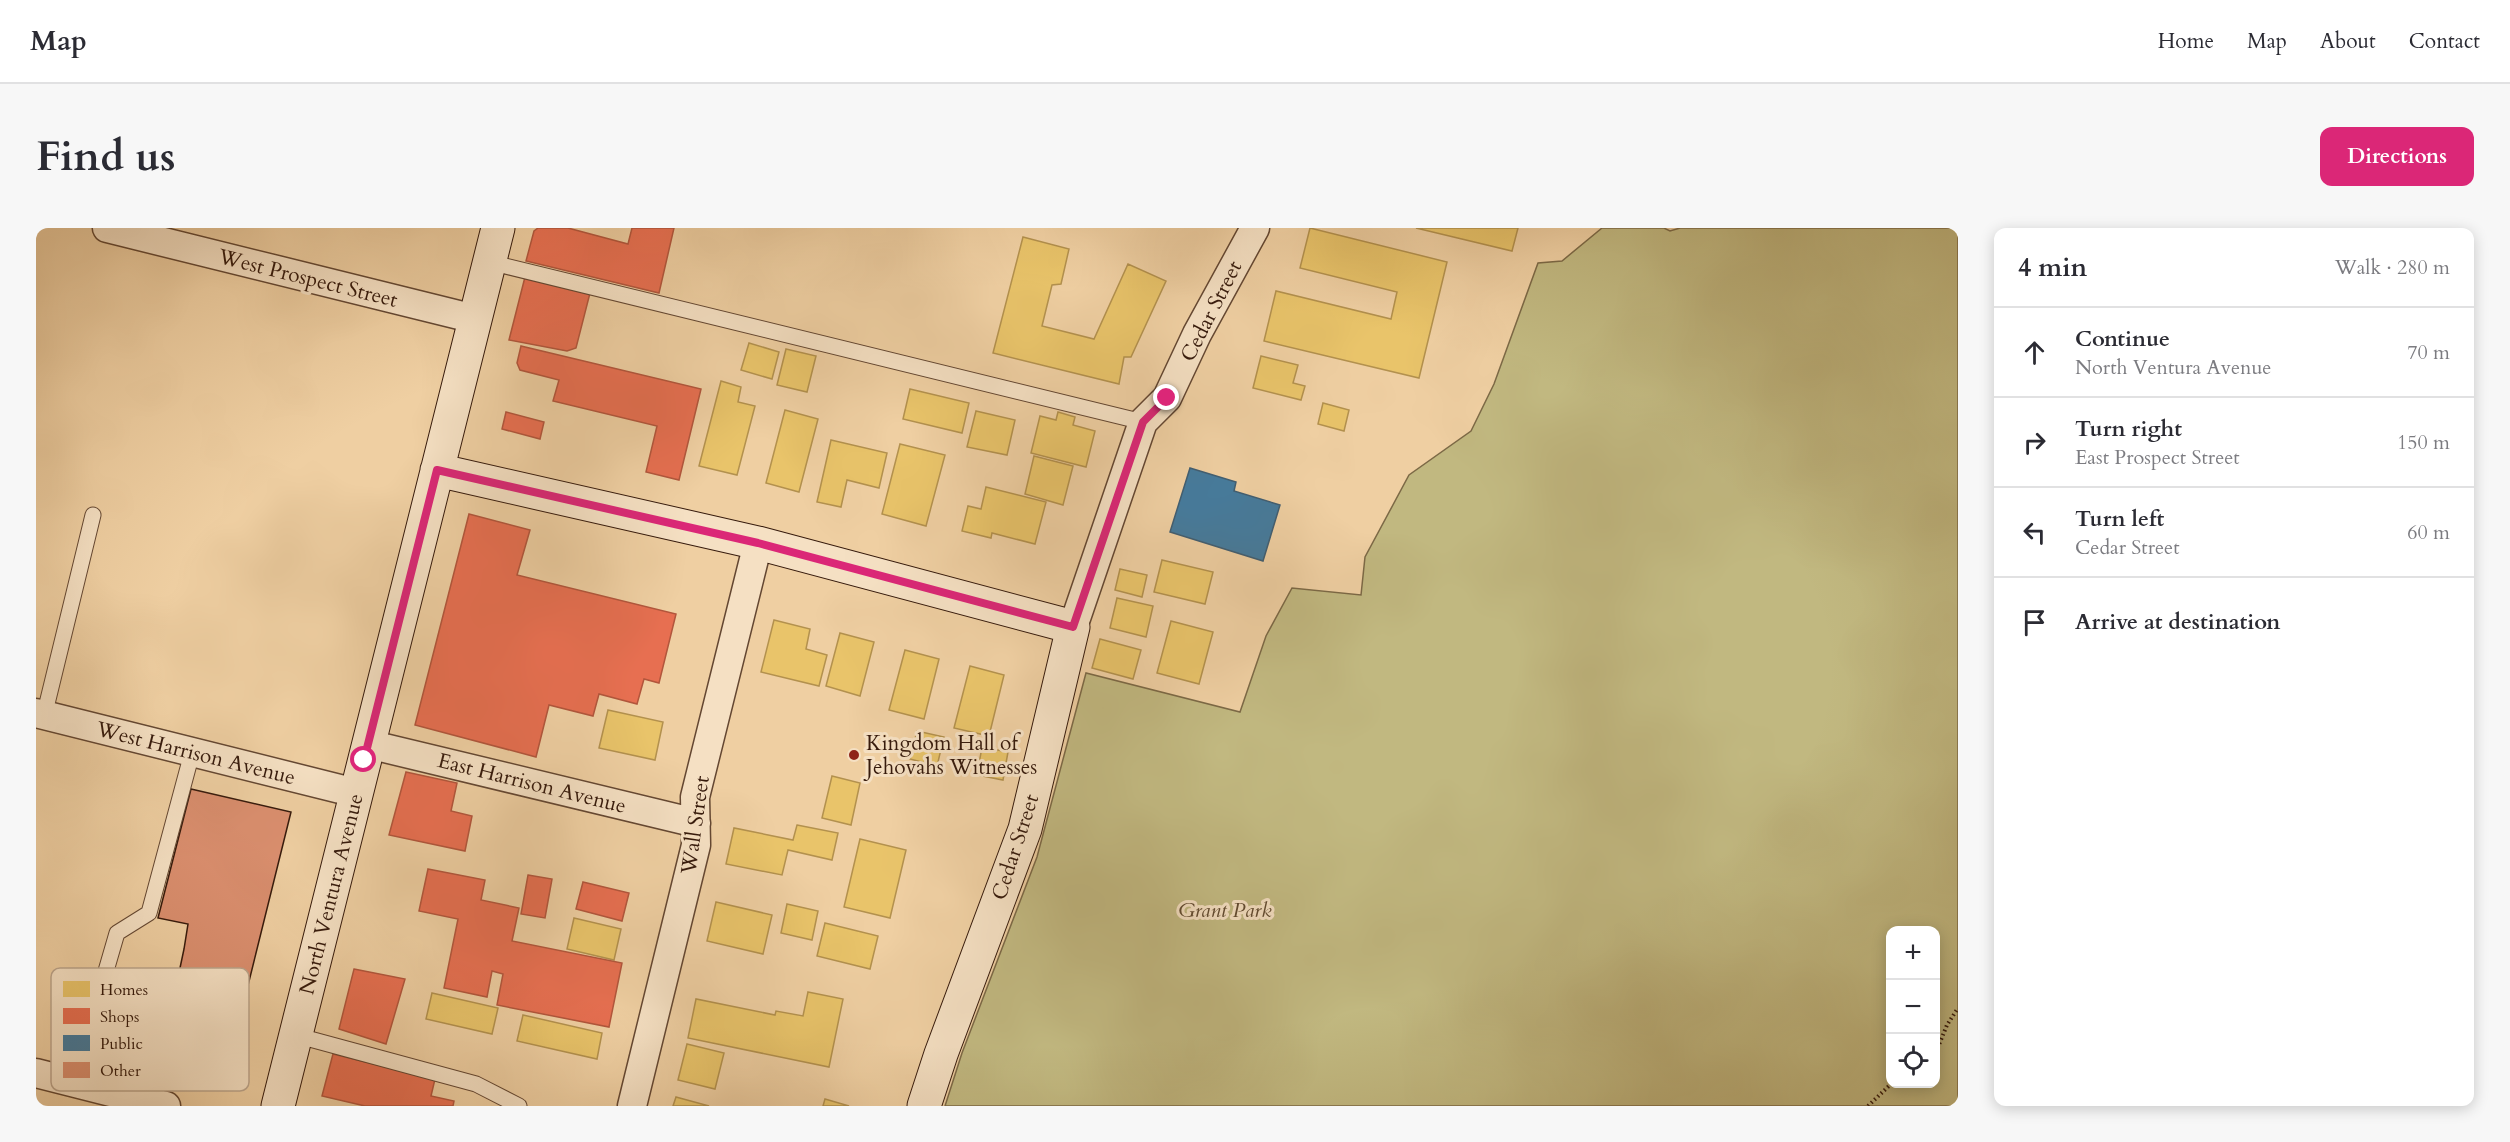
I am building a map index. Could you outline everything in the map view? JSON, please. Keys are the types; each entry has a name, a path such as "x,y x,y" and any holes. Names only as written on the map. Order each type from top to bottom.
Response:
{"main road":[{"name":"North Ventura Avenue","path":"278,1106 498,228"},
{"path":"437,470 758,543 1073,627"},
{"name":"Cedar Street","path":"924,1106 940,1054 1025,829 1073,627"}],"street":[{"name":"West Prospect Street","path":"107,228 475,319"},
{"name":"Cedar Street","path":"1073,627 1143,422 1167,398 1250,229"},
{"name":"Wall Street","path":"632,1106 696,845 695,797 758,543"},
{"name":"West Harrison Avenue","path":"40,715 356,793"},
{"name":"East Harrison Avenue","path":"368,744 696,823"},
{"path":"36,1073 51,1077"},
{"path":"107,1091 166,1106"}],"lane":[{"path":"489,262 1143,422"},
{"path":"40,715 93,515"},
{"path":"107,968 117,933 149,913 192,753"},
{"path":"295,1035 477,1084 519,1106"}],"path":[{"path":"1940,1042 1958,1008"},
{"path":"1868,1106 1886,1088"}],"green space":[{"name":"Grant Park","path":"1602,228 1664,228 1670,231 1680,228 1958,228 1958,1106 945,1106 962,1053 1037,857 1086,673 1240,712 1266,636 1292,588 1361,595 1365,557 1409,475 1471,431 1494,384 1538,263 1562,261"}],"building: Homes":[{"path":"1310,228 1447,262 1419,378 1264,341 1276,291 1391,319 1397,292 1300,268"},
{"path":"1416,228 1518,228 1512,251"},
{"path":"1023,237 1069,249 1061,284 1052,285 1042,326 1094,339 1128,264 1166,281 1131,357 1124,357 1119,384 993,353"},
{"path":"749,343 779,352 772,379 741,370"},
{"path":"786,349 816,356 807,392 777,385"},
{"path":"1261,356 1298,365 1293,383 1305,386 1301,400 1253,388"},
{"path":"721,381 741,387 738,402 755,406 737,475 699,466"},
{"path":"910,389 969,403 962,433 903,419"},
{"path":"1323,403 1349,410 1344,431 1318,424"},
{"path":"785,410 818,419 799,492 766,483"},
{"path":"976,411 1015,420 1007,455 967,447"},
{"path":"1058,412 1075,417 1073,425 1095,431 1086,467 1031,453 1040,416 1056,420"},
{"path":"831,440 887,453 879,488 847,480 841,507 817,502"},
{"path":"900,444 945,455 926,526 882,514"},
{"path":"1034,456 1073,466 1063,505 1025,494"},
{"path":"986,487 1046,502 1035,544 992,533 991,538 962,531 968,506 981,509"},
{"path":"1162,560 1213,572 1205,604 1154,592"},
{"path":"1120,569 1147,575 1142,597 1115,590"},
{"path":"1117,598 1153,606 1146,637 1110,628"},
{"path":"774,620 810,629 806,649 827,655 819,686 761,672"},
{"path":"1171,621 1213,632 1199,684 1157,673"},
{"path":"840,633 874,642 860,696 826,686"},
{"path":"1100,639 1141,650 1133,679 1092,668"},
{"path":"905,650 939,659 924,719 889,710"},
{"path":"970,666 1004,675 989,736 954,728"},
{"path":"608,710 663,722 655,760 599,748"},
{"path":"917,731 944,737 937,766 910,759"},
{"path":"982,747 1008,752 1003,780 977,775"},
{"path":"832,776 860,783 851,825 822,818"},
{"path":"797,825 838,833 832,860 788,850 782,875 726,864 734,828 793,840"},
{"path":"860,839 906,850 890,918 844,907"},
{"path":"716,902 772,915 763,954 707,941"},
{"path":"787,904 818,911 812,940 781,933"},
{"path":"574,918 621,929 614,960 567,949"},
{"path":"825,923 878,936 870,969 817,956"},
{"path":"808,992 843,999 829,1067 688,1038 696,999 775,1015 776,1011 803,1016"},
{"path":"432,993 498,1008 492,1034 426,1019"},
{"path":"523,1015 602,1033 597,1059 517,1041"},
{"path":"687,1044 724,1053 715,1089 678,1080"},
{"path":"676,1097 709,1106 673,1106"},
{"path":"825,1099 849,1106 823,1106"}],"building: Shops":[{"path":"538,228 568,228 628,244 632,228 674,228 659,293 526,261 534,231"},
{"path":"525,277 590,293 576,348 567,351 509,340"},
{"path":"521,346 701,389 679,480 646,472 657,426 553,401 559,380 520,370 517,363"},
{"path":"506,412 544,422 540,439 502,429"},
{"path":"469,514 530,530 517,575 676,614 659,683 644,679 637,704 599,694 593,716 549,705 536,757 415,725"},
{"path":"406,772 457,783 451,811 472,816 465,851 389,835"},
{"path":"428,869 485,880 481,900 519,908 512,941 622,963 609,1027 497,1005 503,974 492,971 487,997 444,988 458,919 419,911"},
{"path":"528,875 552,879 545,918 521,914"},
{"path":"583,882 629,893 622,921 576,909"},
{"path":"354,969 405,979 386,1044 339,1029"},
{"path":"333,1054 435,1079 431,1096 454,1101 453,1106 365,1106 322,1096"}],"building: Public":[{"path":"1190,468 1236,482 1234,491 1280,505 1263,561 1170,532"}],"building: Other":[{"path":"191,789 291,812 249,981 249,968 180,968 188,924 158,918"}],"place":[{"name":"Kingdom Hall of Jehovahs Witnesses","path":"854,755"}],"route":[{"path":"364,760 437,470 758,543 1073,627 1143,422 1167,398"}]}
